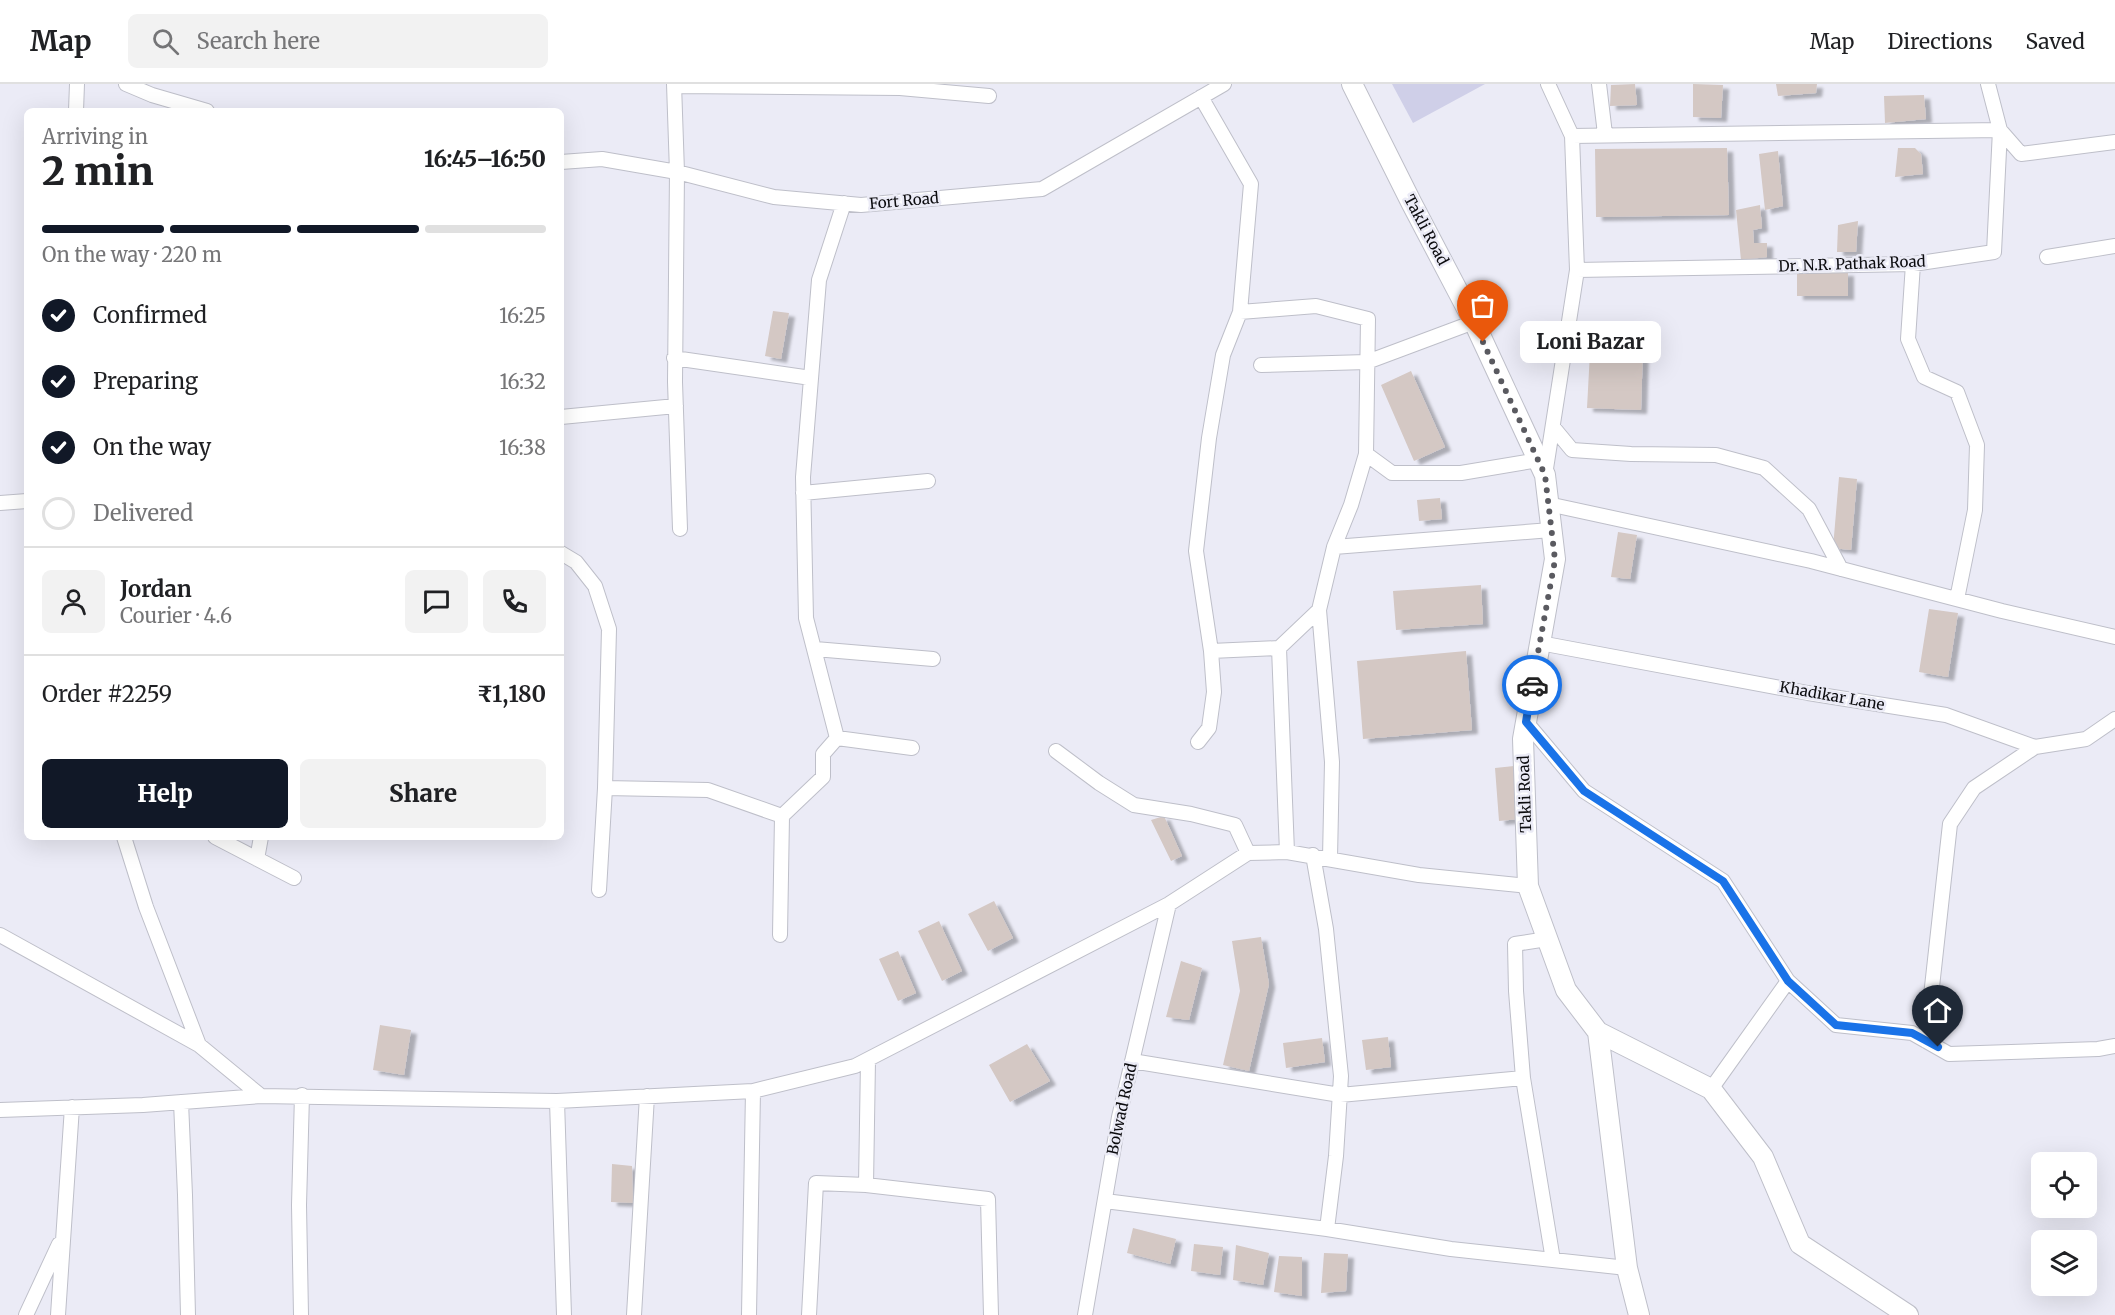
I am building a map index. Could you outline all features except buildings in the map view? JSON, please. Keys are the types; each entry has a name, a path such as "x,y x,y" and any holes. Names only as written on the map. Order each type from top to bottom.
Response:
{"main road":[{"name":"Takli Road","path":"1352,84 1474,322 1542,468 1555,560 1523,739 1528,886 1566,990 1598,1032"},
{"path":"1598,1032 1712,1089 1763,1157 1800,1244 1908,1315"},
{"path":"1598,1032 1627,1268 1639,1315"}],"street":[{"path":"76,108 77,84"},
{"path":"126,84 152,95 196,108"},
{"name":"Fort Road","path":"564,162 602,159 677,172 774,197 861,205 1042,189 1224,84"},
{"path":"1366,454 1392,473 1461,473 1542,468 1553,427 1577,270 1572,136 1548,84"},
{"path":"1599,84 1605,134"},
{"name":"Dr. N.R. Pathak Road","path":"1577,270 1913,264 1994,252 2000,130 1988,84"},
{"path":"680,529 674,358 677,172 674,85 900,88 989,96"},
{"path":"1198,742 1209,728 1214,692 1211,651 1196,551 1209,438 1223,355 1240,312 1251,184 1202,97"},
{"path":"1572,136 2000,130 2021,154 2115,142"},
{"path":"837,738 806,618 803,493 819,280 843,203"},
{"path":"2047,257 2115,246"},
{"path":"1913,264 1908,339 1924,377 1957,392 1977,445 1975,510 1957,599"},
{"path":"1240,312 1316,306 1368,319 1366,454 1351,505 1334,547 1319,610 1332,762 1330,858"},
{"path":"1261,365 1367,362 1474,322"},
{"path":"674,358 811,378"},
{"path":"564,417 676,406"},
{"path":"1553,427 1572,450 1631,454 1716,455 1764,468 1809,509 1841,569"},
{"path":"803,493 928,481"},
{"path":"0,503 24,501"},
{"path":"1548,504 1841,569 2115,637"},
{"path":"1334,547 1551,530"},
{"path":"564,555 576,562 595,586 609,629 605,788 599,890"},
{"path":"1211,651 1279,648 1319,610"},
{"name":"Khadikar Lane","path":"1540,643 1808,693 1946,715 2035,747 2086,739 2115,719"},
{"path":"1279,648 1287,852"},
{"path":"815,649 933,658"},
{"path":"1526,722 1584,791 1723,881 1788,981 1836,1025 1912,1033 1949,1054 2098,1049 2115,1046"},
{"path":"837,738 912,748"},
{"path":"780,935 782,816 823,777 824,754 837,738"},
{"path":"1926,1041 1950,824 1974,788 2035,747"},
{"path":"1056,751 1099,783 1134,805 1191,814 1235,825 1248,853"},
{"path":"605,788 708,790 782,816"},
{"path":"125,840 146,907 199,1045"},
{"path":"221,840 294,878"},
{"path":"256,858 260,840"},
{"path":"0,1110 261,1096 557,1101 753,1091 855,1066 868,1060 1169,904 1248,853 1287,852 1419,875 1528,886"},
{"path":"1312,855 1326,929 1341,1076 1336,1155 1327,1229"},
{"name":"Bolwad Road","path":"1085,1315 1119,1117 1169,904"},
{"path":"0,935 199,1045 261,1096"},
{"path":"1547,939 1515,944 1516,991 1523,1078 1553,1260"},
{"path":"1712,1089 1788,981"},
{"path":"867,1185 868,1060"},
{"path":"1132,1061 1340,1095 1523,1078"},
{"path":"749,1315 753,1091"},
{"path":"301,1315 299,1205 302,1095"},
{"path":"634,1315 647,1096"},
{"path":"557,1101 564,1315"},
{"path":"180,1102 188,1315"},
{"path":"58,1315 72,1107"},
{"path":"809,1315 816,1183 867,1185 988,1199 991,1315"},
{"path":"1105,1201 1327,1229 1451,1249 1627,1268"},
{"path":"26,1315 63,1237"}],"shaded area":[{"path":"1392,84 1485,84 1413,123"}],"way so far":[{"path":"1483,342 1545,475 1555,560 1532,685"}],"place":[{"name":"Loni Bazar","path":"1483,342"}],"route":[{"path":"1532,685 1526,722 1584,791 1723,881 1788,981 1836,1025 1912,1033 1938,1047"}]}
